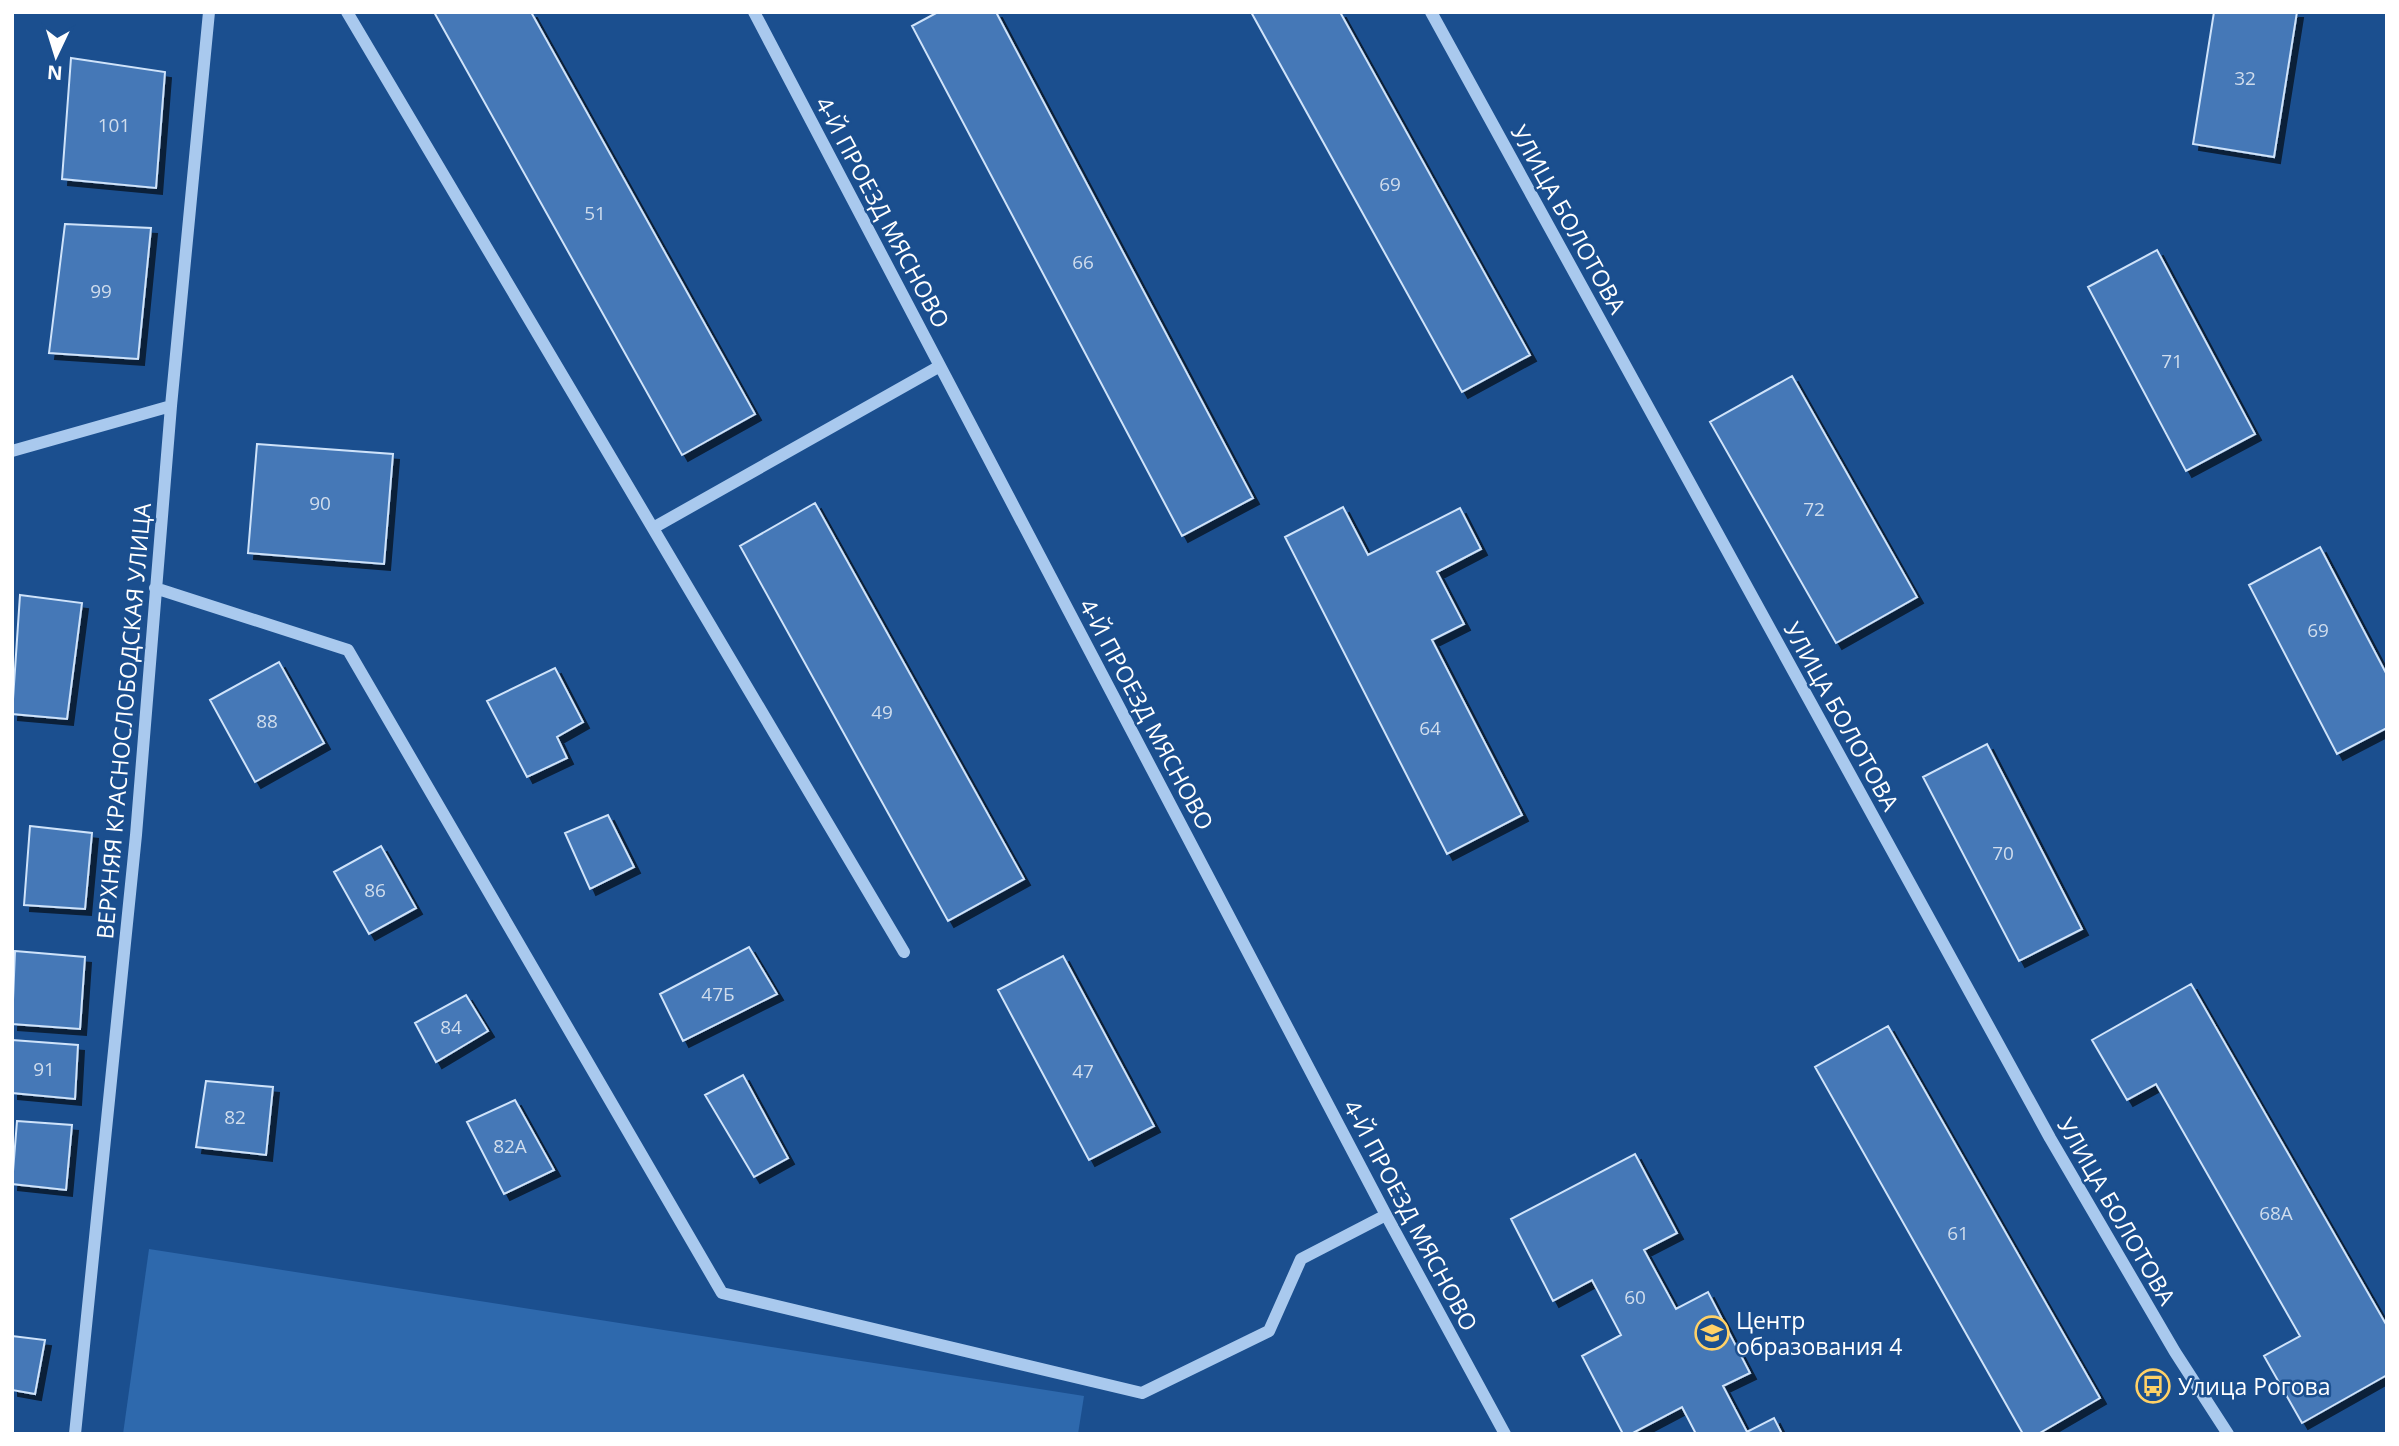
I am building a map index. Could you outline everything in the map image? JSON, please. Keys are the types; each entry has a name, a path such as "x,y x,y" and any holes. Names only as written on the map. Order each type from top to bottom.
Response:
{"street":[{"name":"ВЕРХНЯЯ КРАСНОСЛОБОДСКАЯ УЛИЦА","path":"75,1434 136,835 171,406 209,12"},
{"path":"347,12 904,952"},
{"name":"4-Й ПРОЕЗД МЯСНОВО","path":"754,12 1386,1215 1505,1434"},
{"name":"УЛИЦА БОЛОТОВА","path":"1431,12 2050,1138 2175,1352 2228,1434"},
{"path":"653,528 940,366"},
{"path":"12,451 171,406"},
{"path":"155,589 348,650 722,1293 1142,1393 1269,1331 1301,1259 1386,1215"}],"shaded area":[{"path":"149,1249 1084,1396 1078,1434 123,1434"}],"building":[{"path":"434,12 531,12 755,414 682,455"},
{"path":"938,12 996,12 1253,498 1182,536 912,26"},
{"path":"1251,12 1340,12 1530,355 1462,392"},
{"path":"2214,12 2297,12 2274,157 2193,144"},
{"path":"71,58 165,72 156,188 62,179"},
{"path":"65,224 151,228 138,359 49,353"},
{"path":"2157,250 2255,434 2186,471 2088,287"},
{"path":"1792,376 1917,597 1836,643 1710,422"},
{"path":"257,444 393,454 384,564 248,553"},
{"path":"815,503 1024,879 948,921 740,546"},
{"path":"1343,507 1368,555 1460,508 1481,549 1437,572 1464,624 1432,640 1522,815 1447,854 1285,537"},
{"path":"2320,547 2387,675 2387,728 2337,754 2249,585"},
{"path":"20,595 82,603 67,719 12,714"},
{"path":"279,662 324,743 255,782 210,700"},
{"path":"555,668 583,722 557,737 567,758 527,777 487,701"},
{"path":"1987,744 2082,929 2019,961 1923,777"},
{"path":"608,815 634,867 590,889 565,833"},
{"path":"30,826 92,833 85,909 24,905"},
{"path":"381,846 416,908 369,934 334,872"},
{"path":"749,947 777,994 683,1041 660,994"},
{"path":"15,951 85,957 80,1029 12,1024"},
{"path":"1063,956 1154,1126 1089,1160 998,990"},
{"path":"2191,984 2387,1326 2387,1375 2302,1423 2264,1356 2300,1336 2156,1084 2127,1100 2092,1040"},
{"path":"466,995 488,1031 436,1062 415,1023"},
{"path":"1888,1026 2100,1398 2038,1434 2023,1434 1815,1067"},
{"path":"12,1040 78,1045 75,1099 12,1093"},
{"path":"743,1075 788,1158 754,1177 705,1095"},
{"path":"206,1081 273,1087 266,1155 196,1147"},
{"path":"515,1100 554,1170 504,1194 467,1122"},
{"path":"17,1121 72,1125 66,1190 12,1184"},
{"path":"1635,1154 1677,1233 1644,1250 1676,1309 1708,1292 1750,1373 1723,1386 1747,1432 1774,1418 1782,1434 1696,1434 1682,1407 1631,1434 1623,1434 1582,1356 1621,1335 1592,1280 1553,1301 1511,1219"},
{"path":"12,1336 45,1340 35,1394 12,1390"}],"place":[{"name":"Центр образования 4","path":"1712,1333"},
{"name":"Улица Рогова","path":"2153,1386"}]}
